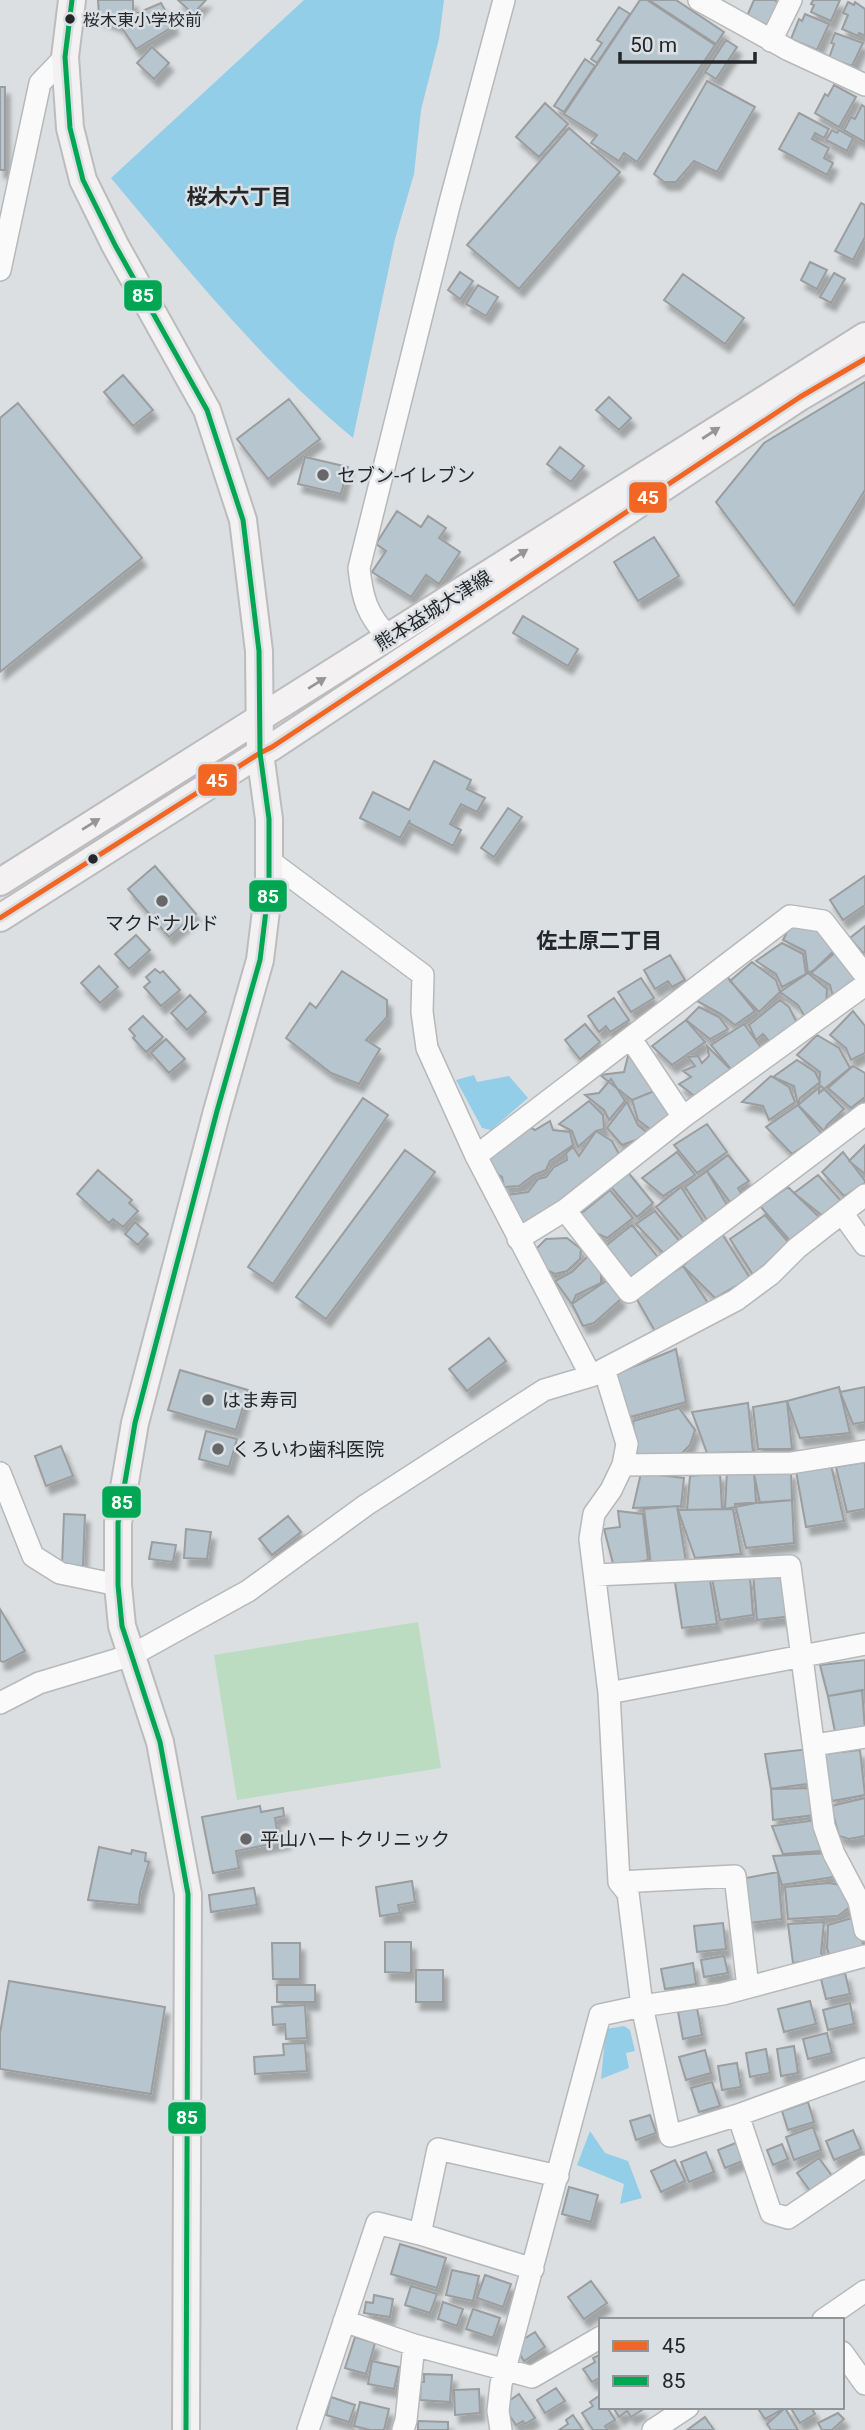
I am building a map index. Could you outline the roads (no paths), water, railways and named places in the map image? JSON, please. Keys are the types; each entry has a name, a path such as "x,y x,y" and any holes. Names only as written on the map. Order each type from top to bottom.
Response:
{"main road":[{"path":"72,0 65,57 70,128 83,180 115,245 207,410 243,520 259,651 260,752 270,819 269,886 260,960 217,1111 135,1423 118,1523 118,1585 122,1626 160,1742 188,1894 186,2430"},
{"name":"熊本益城大津線","path":"0,882 865,336"},
{"name":"熊本益城大津線","path":"0,918 370,684 800,397 865,359"}],"street":[{"path":"389,637 375,624 362,594 359,568 449,206 504,0"},
{"path":"699,0 771,41 863,77"},
{"path":"771,41 791,0"},
{"path":"0,270 40,83 65,57"},
{"path":"270,861 423,975 422,1012 427,1048 475,1156 518,1239 597,1373 627,1444 623,1465 611,1490 594,1514 590,1539 609,1693 619,1882 628,1893 642,2006 670,2136 738,2115 865,2069"},
{"path":"475,1156 790,916 823,921 865,975"},
{"path":"518,1239 565,1210 683,1116 865,985"},
{"path":"631,1039 683,1116"},
{"path":"565,1210 629,1292 865,1114"},
{"path":"0,1703 38,1683 132,1655 248,1591 366,1506 544,1390 597,1373 736,1300 865,1195"},
{"path":"842,1213 865,1245"},
{"path":"623,1465 791,1463 865,1451"},
{"path":"0,1473 33,1556 60,1573 118,1585"},
{"path":"595,1575 790,1566 824,1826 834,1854 859,1901 865,1930"},
{"path":"609,1693 865,1644"},
{"path":"814,1745 865,1737"},
{"path":"619,1882 735,1876 748,1987"},
{"path":"501,2430 498,2412 506,2368 600,2015 723,1994 865,1956"},
{"path":"738,2115 771,2213 788,2218 865,2166"},
{"path":"420,2234 438,2149 558,2176"},
{"path":"307,2430 377,2223 533,2269"},
{"path":"826,2318 865,2291"},
{"path":"344,2321 414,2345 533,2377 599,2338"},
{"path":"403,2430 414,2345"},
{"path":"844,2355 865,2384"},
{"path":"657,2420 683,2409"}],"water":[{"path":"304,0 444,0 439,39 421,110 414,174 395,239 353,438 256,346 111,178"},
{"path":"474,1075 477,1082 509,1076 528,1098 491,1130 482,1128 456,1080"},
{"path":"624,2026 630,2030 635,2051 626,2053 629,2068 601,2079 606,2029"},
{"path":"590,2131 605,2153 628,2161 642,2198 620,2204 624,2184 577,2165"}],"place":[{"name":"桜木東小学校前","path":"70,19"},
{"name":"セブン-イレブン","path":"323,475"},
{"name":"マクドナルド","path":"162,901"},
{"name":"はま寿司","path":"208,1400"},
{"name":"くろいわ歯科医院","path":"218,1449"},
{"name":"平山ハートクリニック","path":"246,1839"}],"district":[{"name":"桜木六丁目","path":"239,197"},
{"name":"佐土原二丁目","path":"599,941"}]}
